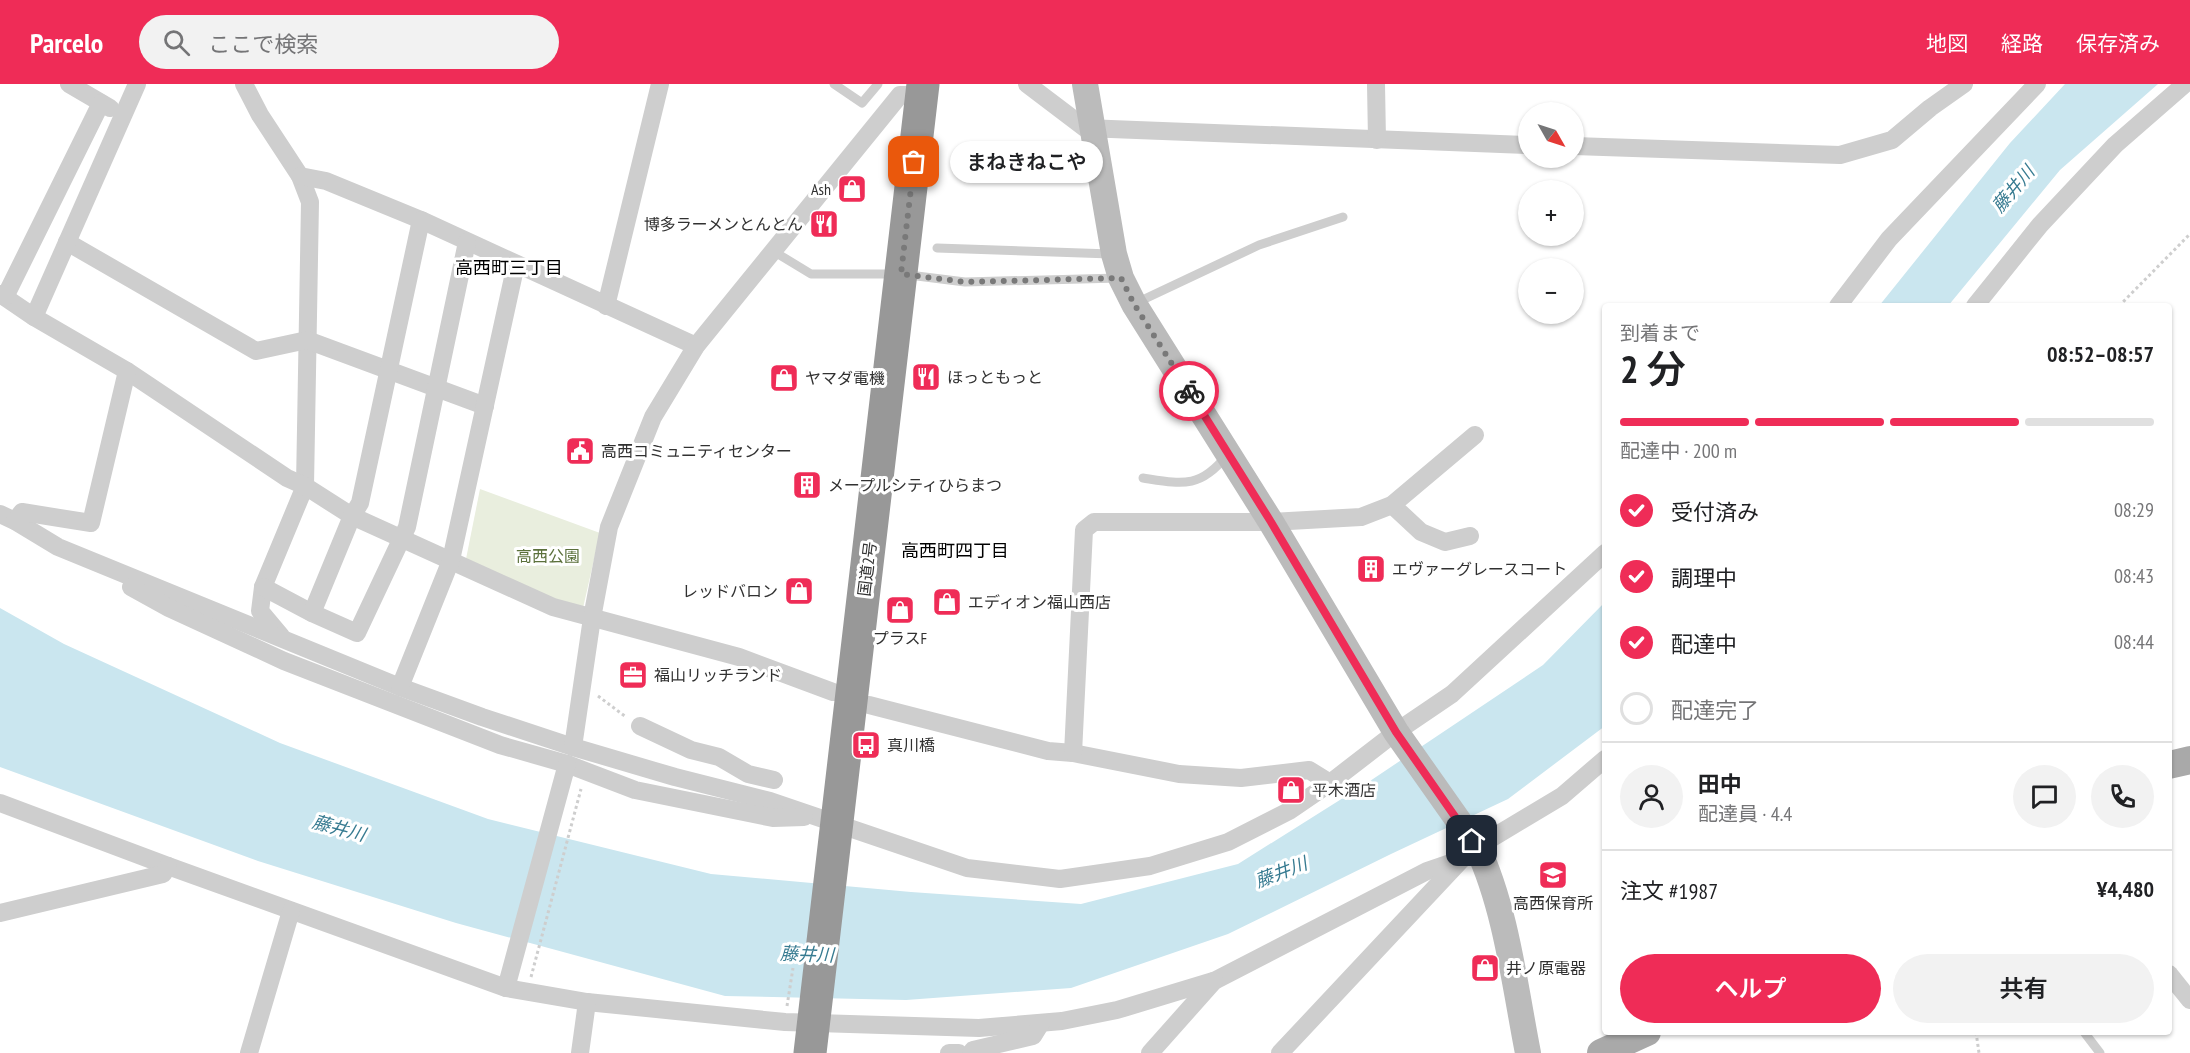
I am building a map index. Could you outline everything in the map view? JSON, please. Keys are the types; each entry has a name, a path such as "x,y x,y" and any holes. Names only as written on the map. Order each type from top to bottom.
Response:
{"highway":[{"name":"国道2号","path":"812,1038 828,827 901,274 922,89"}],"main road":[{"path":"1601,1053 1640,1035"}],"street":[{"path":"69,84 122,115"},
{"path":"34,317 137,84"},
{"path":"244,84 260,115 300,176 310,202 305,486 263,587 260,611 283,639 284,661"},
{"path":"606,306 660,84"},
{"path":"1027,84 1085,128 1518,145"},
{"path":"1084,84 1118,266 1134,304 1271,522 1400,737 1470,849 1486,868 1506,942 1528,1053"},
{"path":"1376,84 1377,140"},
{"path":"1584,146 1840,154 1892,140 1930,108 1964,84"},
{"path":"1840,303 1889,239 2037,84"},
{"path":"1977,303 2040,225 2092,169 2185,84"},
{"path":"506,988 570,756 609,527 653,417 696,346 900,95 922,89"},
{"path":"101,103 2,295 34,317 127,371 287,478 305,486 352,516 553,608 739,657 833,692"},
{"path":"300,176 326,181 421,220 696,346"},
{"path":"312,613 352,516 360,503 421,220"},
{"path":"67,242 256,351 307,340 485,406"},
{"path":"263,587 312,613 357,633 407,527 467,242"},
{"path":"400,687 451,560 516,264"},
{"path":"7,518 22,512 91,523 127,371"},
{"path":"1072,753 1084,530 1094,522 1271,522 1361,517 1392,505 1475,435"},
{"path":"1392,505 1421,532 1445,542 1470,536"},
{"path":"7,518 169,608 284,661 500,746 570,756 747,795 770,801 828,827"},
{"path":"58,547 570,756 586,771 635,790 828,827 967,868 1060,879 1150,866 1228,842 1289,812 1400,737 1452,694 1602,556"},
{"path":"869,705 1048,751 1072,753 1179,774 1241,778 1310,771 1330,783"},
{"path":"640,726 691,750 719,757 748,774 774,780"},
{"path":"0,803 506,988 587,1002 785,1022 812,1038 1041,1023 1117,1010 1197,991 1470,849 1562,796 1602,762"},
{"path":"747,795 748,774"},
{"path":"1280,1053 1470,849"},
{"path":"0,913 163,874 168,866"},
{"path":"249,1053 291,911"},
{"path":"2172,978 2190,1000"},
{"path":"1150,1053 1197,991"},
{"path":"580,1053 587,1002"},
{"path":"971,1053 973,1050 1033,1036 1041,1023"},
{"path":"949,1053 959,1053"}],"lane":[{"path":"834,84 862,103 878,84"},
{"path":"1134,304 1259,244 1343,218"},
{"path":"937,248 1094,255 1118,266"},
{"path":"773,251 811,274 901,274 965,282 1118,266"},
{"path":"1143,478 1188,483 1214,471 1228,453"},
{"path":"2086,1035 2100,1053"}],"path":[{"path":"2122,303 2190,234"},
{"path":"581,688 592,691 640,726"},
{"path":"527,993 586,771"},
{"path":"1976,1035 1979,1053"}],"green space":[{"name":"高西公園","path":"480,489 600,533 583,608 555,602 465,564"}],"water":[{"name":"藤井川","path":"2065,84 2158,84 2060,170 1950,303 1881,303 2010,143"},
{"name":"藤井川","path":"1602,605 1602,728 1508,799 1228,934 1071,988 906,1000 725,996 456,923 258,861 0,767 0,608 64,644 280,743 488,819 711,874 1081,904 1238,864 1370,781 1543,665"}],"way so far":[{"path":"914,162 901,274 965,282 1121,278 1134,304 1189,391"}],"place":[{"name":"まねきねこや","path":"914,162"},
{"name":"Ash","path":"852,189"},
{"name":"博多ラーメンとんとん","path":"824,224"},
{"name":"ほっともっと","path":"926,377"},
{"name":"ヤマダ電機","path":"784,378"},
{"name":"高西コミュニティセンター","path":"580,451"},
{"name":"メープルシティひらまつ","path":"807,485"},
{"name":"エヴァーグレースコート","path":"1371,569"},
{"name":"レッドバロン","path":"799,591"},
{"name":"エディオン福山西店","path":"947,602"},
{"name":"プラスF","path":"900,610"},
{"name":"福山リッチランド","path":"633,675"},
{"name":"真川橋","path":"866,745"},
{"name":"平木酒店","path":"1291,790"},
{"name":"高西保育所","path":"1553,875"},
{"name":"井ノ原電器","path":"1485,968"}],"district":[{"name":"高西町三丁目","path":"509,267"},
{"name":"高西町四丁目","path":"955,550"}],"route":[{"path":"1189,391 1271,522 1396,732 1472,841"}]}
